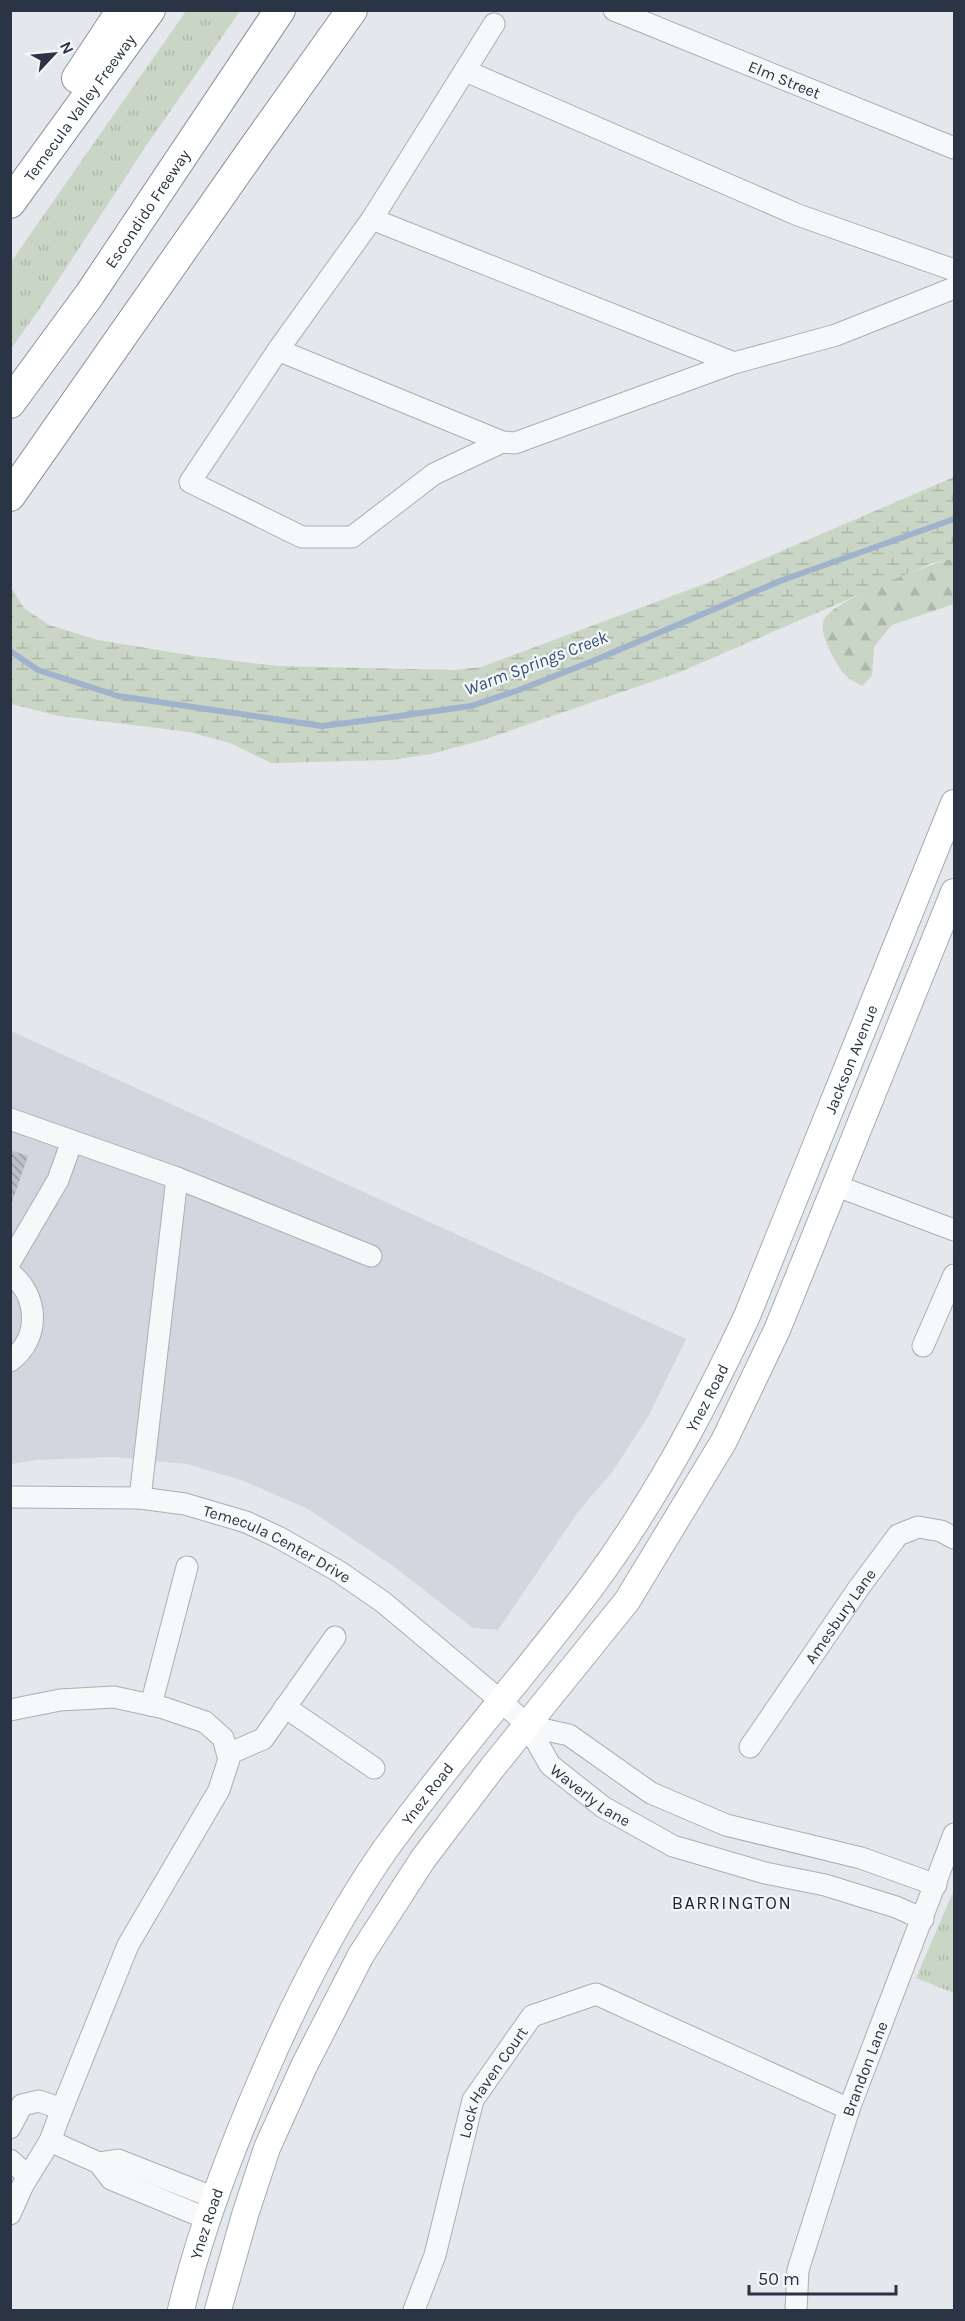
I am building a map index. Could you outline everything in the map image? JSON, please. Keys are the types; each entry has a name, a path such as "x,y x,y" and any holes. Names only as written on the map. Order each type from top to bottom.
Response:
{"highway":[{"path":"10,180 122,10"},
{"name":"Temecula Valley Freeway","path":"10,203 150,10"},
{"name":"Escondido Freeway","path":"10,403 90,294 280,10"},
{"path":"17,487 352,10"}],"main road":[{"name":"Jackson Avenue","path":"747,1316 954,803"},
{"name":"Jackson Avenue","path":"777,1330 954,892"},
{"path":"871,1011 902,1023"},
{"name":"Ynez Road","path":"181,2310 193,2260 235,2139 278,2040 323,1951 383,1854 589,1590 642,1515 710,1396 747,1316"},
{"name":"Ynez Road","path":"218,2310 267,2148 304,2066 362,1955 423,1859 492,1768 627,1601 724,1442 777,1330"},
{"path":"203,2310 226,2229 225,2216 211,2208"}],"street":[{"name":"Elm Street","path":"614,10 954,148"},
{"path":"494,24 372,219 278,350 190,482 302,537 352,537 434,474 502,442"},
{"path":"466,71 798,215 954,270"},
{"path":"372,219 734,363"},
{"path":"278,350 502,442 515,443 734,363 836,335 954,288"},
{"path":"10,1119 177,1178 371,1256"},
{"path":"10,1262 58,1180 72,1141"},
{"path":"140,1498 177,1178"},
{"path":"837,1186 954,1230"},
{"path":"10,1273 19,1280 28,1293 33,1310 33,1326 28,1342 10,1361"},
{"path":"923,1346 954,1275"},
{"name":"Temecula Center Drive","path":"10,1497 140,1498 185,1504 246,1522 278,1537 338,1571 383,1602 528,1726"},
{"name":"Amesbury Lane","path":"750,1747 898,1534 918,1527 941,1531 954,1538"},
{"path":"152,1705 187,1567"},
{"path":"228,1754 263,1739 335,1637"},
{"path":"10,1710 60,1700 114,1697 152,1705 205,1722 223,1738 229,1759 219,1790 128,1945 50,2141 28,2176 10,2214"},
{"path":"285,1707 374,1768"},
{"name":"Waverly Lane","path":"528,1726 569,1736 651,1793 726,1825 861,1858 936,1885"},
{"name":"Waverly Lane","path":"528,1726 550,1765 603,1807 673,1846 765,1873 825,1884 896,1907 922,1919"},
{"name":"Brandon Lane","path":"796,2310 798,2270 849,2109 954,1834"},
{"name":"Lock Haven Court","path":"414,2310 435,2255 473,2100 532,2016 596,1994 849,2109"},
{"path":"10,2128 22,2105 39,2101 62,2109"},
{"path":"50,2141 99,2163 118,2160 211,2208"},
{"path":"10,2160 28,2176"}],"shaded area":[{"path":"11,1031 686,1339 649,1415 613,1471 578,1512 498,1630 473,1628 393,1566 308,1509 244,1481 187,1464 114,1457 37,1460 11,1464"}],"green space":[{"path":"186,11 240,11 146,146 11,349 11,262"},
{"path":"954,477 954,558 930,564 680,672 483,740 431,754 392,760 271,763 230,743 189,732 59,716 11,704 11,587 24,608 49,625 98,640 194,656 278,666 454,670 481,667 707,583"},
{"path":"954,558 954,604 892,625 874,647 872,676 862,686 845,675 824,636 823,622 829,613 882,584"},
{"path":"954,1890 954,1993 916,1978"}],"building":[{"path":"10,1150 28,1156 11,1205 10,1205"}],"waterway":[{"name":"Warm Springs Creek","path":"10,651 38,670 118,696 322,726 471,706 593,661 780,581 954,519"}],"district":[{"name":"BARRINGTON","path":"732,1903"}]}
